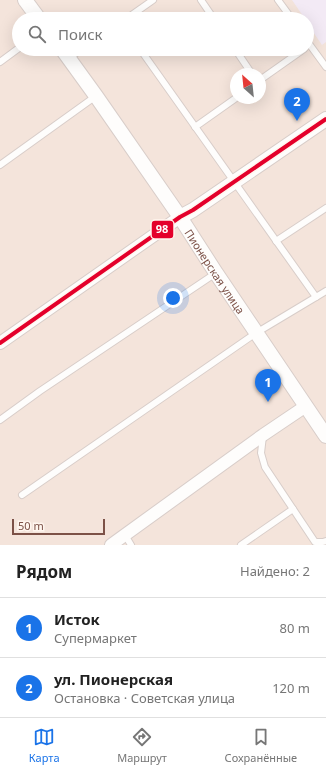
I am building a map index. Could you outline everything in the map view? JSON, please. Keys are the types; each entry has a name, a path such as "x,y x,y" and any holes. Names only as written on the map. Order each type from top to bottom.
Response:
{"street":[{"path":"25,0 34,12"},
{"name":"Пионерская улица","path":"68,56 180,217 326,436"},
{"path":"0,343 180,217 193,210 326,119"},
{"path":"111,545 128,540 264,435 306,406"}],"lane":[{"path":"136,12 153,0"},
{"path":"201,0 209,12"},
{"path":"278,0 287,12"},
{"path":"314,52 326,67"},
{"path":"0,62 12,53"},
{"path":"145,56 316,297"},
{"path":"240,56 248,68"},
{"path":"266,76 294,56"},
{"path":"0,165 96,96"},
{"path":"195,127 230,102"},
{"path":"276,241 326,208"},
{"path":"0,420 40,391 216,273"},
{"path":"22,495 256,333 326,291"},
{"path":"264,435 261,453 265,467 314,543 326,541"},
{"path":"242,545 293,509"}],"shaded area":[{"path":"0,0 326,0 326,545 0,545"},
{"path":"292,0 326,0 326,42 322,45 314,33 314,12 300,12"}],"transit line":[{"name":"98","path":"0,343 180,217 193,210 326,119"}],"place":[{"name":"ул. Пионерская","path":"297,121"},
{"name":"Исток","path":"268,402"}]}
